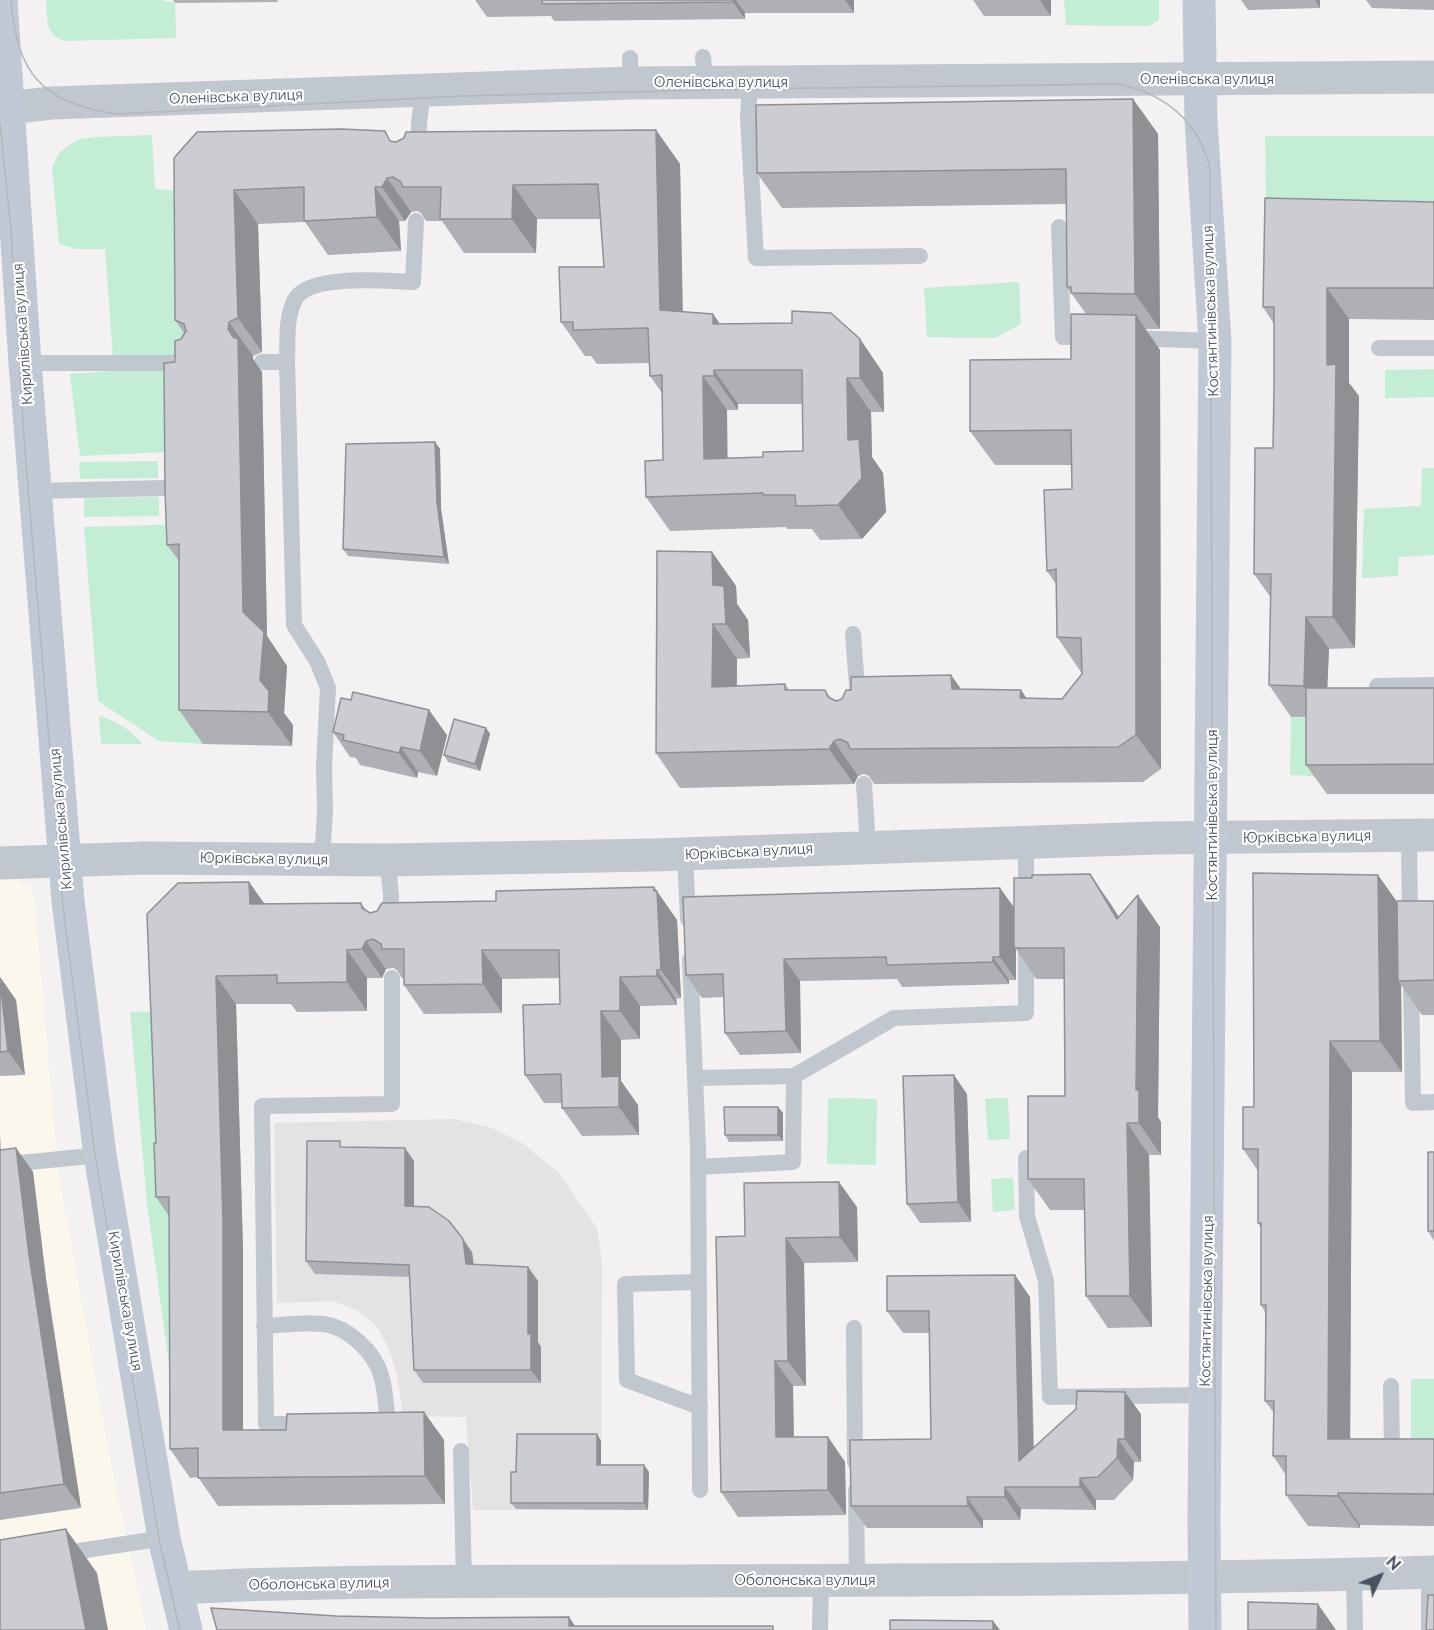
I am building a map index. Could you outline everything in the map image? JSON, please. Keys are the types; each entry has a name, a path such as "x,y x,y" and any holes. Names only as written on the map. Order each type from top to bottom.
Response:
{"street":[{"name":"Кирилівська вулиця","path":"1,0 25,363 69,912 100,1155 165,1538 186,1630"},
{"name":"Костянтинівська вулиця","path":"1199,0 1199,80 1215,341 1205,1630"},
{"name":"Оленівська вулиця","path":"9,108 51,103 423,90 630,70 704,70 750,82 1434,77"},
{"name":"Юрківська вулиця","path":"0,863 144,858 387,860 685,855 1026,841 1421,835"},
{"name":"Оболонська вулиця","path":"176,1588 219,1585 464,1582 1205,1578 1432,1572"}],"lane":[{"path":"750,82 748,118 756,258 920,256"},
{"path":"419,166 419,124 423,90"},
{"path":"322,860 328,688 317,661 294,625 287,362 290,314 297,296 313,286 332,281 413,282 416,221"},
{"path":"1059,227 1063,337 1215,341"},
{"path":"1378,348 1434,348"},
{"path":"262,362 287,362"},
{"path":"25,363 199,363"},
{"path":"36,492 165,488"},
{"path":"853,634 859,714"},
{"path":"1377,686 1434,686"},
{"path":"864,784 868,846"},
{"path":"1410,937 1421,835"},
{"path":"696,1078 794,1076 894,1018 1026,1013 1026,841"},
{"path":"685,855 696,1078 700,1490"},
{"path":"387,860 391,894 391,931"},
{"path":"1411,961 1413,1103 1434,1102"},
{"path":"321,1425 266,1424 262,1106 392,1104 392,978"},
{"path":"698,1167 793,1162 794,1076"},
{"path":"0,1165 100,1155"},
{"path":"1026,1158 1027,1216 1046,1281 1050,1397 1206,1395"},
{"path":"699,1282 625,1284 627,1380 700,1407"},
{"path":"264,1326 324,1324 344,1330 364,1347 380,1372 386,1399 388,1425 366,1425"},
{"path":"854,1328 857,1580"},
{"path":"1391,1386 1392,1452 1434,1452"},
{"path":"461,1451 464,1582"},
{"path":"44,1557 165,1538"},
{"path":"1429,1630 1432,1572"},
{"path":"1354,1574 1355,1630"},
{"path":"820,1630 821,1580"}],"shaded area":[{"path":"0,879 15,879 27,885 34,895 58,1171 108,1449 146,1630 0,1630"},
{"path":"454,1119 492,1128 522,1143 558,1172 597,1228 602,1262 601,1472 649,1472 648,1510 473,1510 466,1417 403,1416 397,1374 388,1347 375,1324 357,1310 333,1301 277,1303 274,1123"}],"green space":[{"path":"46,0 161,0 175,3 176,38 65,41 50,30"},
{"path":"1064,0 1159,0 1159,20 1149,26 1066,25"},
{"path":"152,135 155,189 198,192 187,451 80,456 70,374 114,371 105,249 76,249 59,244 52,167 59,153 77,140 94,137"},
{"path":"1265,136 1434,136 1434,224 1266,202"},
{"path":"1019,282 1021,324 995,338 927,337 924,288"},
{"path":"1434,369 1434,397 1385,398 1385,370"},
{"path":"158,461 158,478 80,479 79,462"},
{"path":"1422,468 1434,468 1434,555 1399,557 1398,576 1362,578 1364,509 1421,506"},
{"path":"159,497 159,516 84,517 84,498"},
{"path":"188,524 203,578 203,744 159,741 98,701 84,527"},
{"path":"99,716 123,727 142,744 101,744"},
{"path":"1291,717 1326,718 1327,777 1290,775"},
{"path":"167,1011 189,1467 183,1467 147,1203 130,1012"},
{"path":"828,1098 877,1099 876,1165 827,1164"},
{"path":"1008,1098 1010,1139 988,1140 985,1099"},
{"path":"1013,1178 1015,1210 993,1212 991,1179"},
{"path":"1411,1379 1434,1379 1434,1441 1411,1441"}],"building":[{"path":"542,0 733,0 733,2 542,4"},
{"path":"1133,99 1135,294 1071,293 1071,287 1067,287 1066,169 757,173 756,105"},
{"path":"342,129 385,131 390,141 396,142 404,138 406,132 656,130 660,310 713,314 713,324 792,323 792,311 831,313 860,339 860,378 847,378 848,440 859,439 862,478 838,505 796,506 795,495 763,495 763,493 646,497 645,461 663,460 662,375 650,376 648,328 573,330 573,322 561,322 559,267 604,267 598,184 513,185 512,219 440,219 441,187 403,187 401,182 393,177 387,178 382,187 375,187 377,217 304,221 304,187 234,190 238,318 229,322 228,329 233,337 238,339 243,612 264,632 260,680 269,691 268,712 179,710 179,544 167,545 164,363 175,362 175,341 181,339 186,331 184,324 175,320 174,158 197,132","holes":["714,370 802,370 803,451 763,452 763,457 704,459 703,376 714,376"]},
{"path":"1265,198 1434,202 1434,288 1327,288 1327,365 1336,364 1333,617 1306,617 1304,686 1269,685 1271,574 1254,574 1255,448 1273,448 1274,307 1263,307"},
{"path":"1071,314 1136,315 1136,735 1118,747 850,749 848,743 840,739 834,741 829,749 656,753 657,551 712,552 713,585 724,586 726,624 713,624 712,687 785,684 785,690 825,690 828,697 836,701 842,699 846,690 851,690 851,677 951,675 952,689 1021,690 1020,698 1062,699 1082,674 1081,638 1057,637 1056,569 1047,571 1044,490 1072,489 1071,430 970,431 970,360 1071,359"},
{"path":"435,442 437,502 444,557 343,549 346,444"},
{"path":"1306,688 1434,688 1434,764 1306,765"},
{"path":"353,692 429,710 420,751 401,747 399,753 343,740 344,735 333,732 341,698 351,700"},
{"path":"454,719 486,728 475,764 444,755"},
{"path":"1253,873 1378,875 1380,1041 1330,1041 1328,1439 1434,1439 1434,1494 1286,1495 1286,1456 1273,1456 1274,1401 1265,1401 1266,1305 1261,1305 1258,1149 1243,1149 1243,1107 1254,1107"},
{"path":"1090,874 1117,919 1138,895 1136,1090 1139,1090 1139,1123 1127,1123 1130,1296 1086,1296 1084,1179 1028,1179 1028,1096 1065,1096 1064,948 1014,948 1014,878 1032,878 1032,875"},
{"path":"249,882 250,904 361,903 362,908 370,913 377,911 382,903 496,901 496,891 654,887 654,891 657,891 661,970 657,970 657,976 620,977 620,1011 601,1011 602,1077 619,1076 619,1107 562,1108 561,1074 525,1075 523,1005 560,1004 559,950 482,950 483,984 404,985 404,949 382,949 381,944 373,939 366,941 362,949 347,950 347,982 277,983 277,975 216,976 223,1223 223,1430 286,1430 287,1414 424,1412 425,1476 198,1478 198,1448 170,1449 169,1197 156,1197 147,914 178,883"},
{"path":"1000,888 1000,957 993,957 993,962 887,965 886,957 784,959 786,1031 725,1033 723,974 686,975 683,897"},
{"path":"1397,901 1434,901 1434,980 1398,981"},
{"path":"0,983 8,1051 0,1052"},
{"path":"954,1075 958,1202 907,1204 903,1076"},
{"path":"724,1107 778,1107 778,1135 725,1135"},
{"path":"307,1141 340,1141 340,1147 405,1148 405,1206 429,1207 449,1221 463,1239 466,1264 528,1267 528,1334 531,1334 531,1370 414,1370 409,1265 306,1261"},
{"path":"16,1148 29,1255 64,1484 0,1493 0,1150"},
{"path":"1428,1152 1434,1152 1434,1231 1428,1231"},
{"path":"839,1182 840,1237 786,1238 788,1361 775,1361 776,1437 828,1437 828,1490 721,1492 716,1237 745,1236 744,1183"},
{"path":"1015,1275 1019,1461 1076,1409 1077,1391 1125,1392 1125,1439 1118,1439 1117,1458 1098,1477 1080,1478 1080,1487 1005,1487 1005,1497 967,1497 968,1506 851,1506 850,1440 931,1439 929,1311 887,1311 887,1276"},
{"path":"517,1434 597,1434 597,1465 644,1465 644,1503 511,1503 511,1472 516,1472"},
{"path":"66,1529 86,1630 0,1630 0,1540"},
{"path":"1428,1595 1434,1595 1434,1630 1426,1630"},
{"path":"1248,1602 1318,1604 1317,1630 1248,1630"},
{"path":"211,1608 336,1616 569,1617 569,1626 773,1626 773,1630 217,1630"},
{"path":"890,1620 993,1621 993,1630 890,1630"}],"tram line":[{"path":"11,0 19,47 27,65 38,80 51,92 69,102 116,114 463,96 1118,84 1151,95 1177,112 1188,123 1205,151 1210,168 1216,1630"},
{"path":"0,123 11,231 25,452 63,907 95,1154 159,1539 180,1630"}]}
